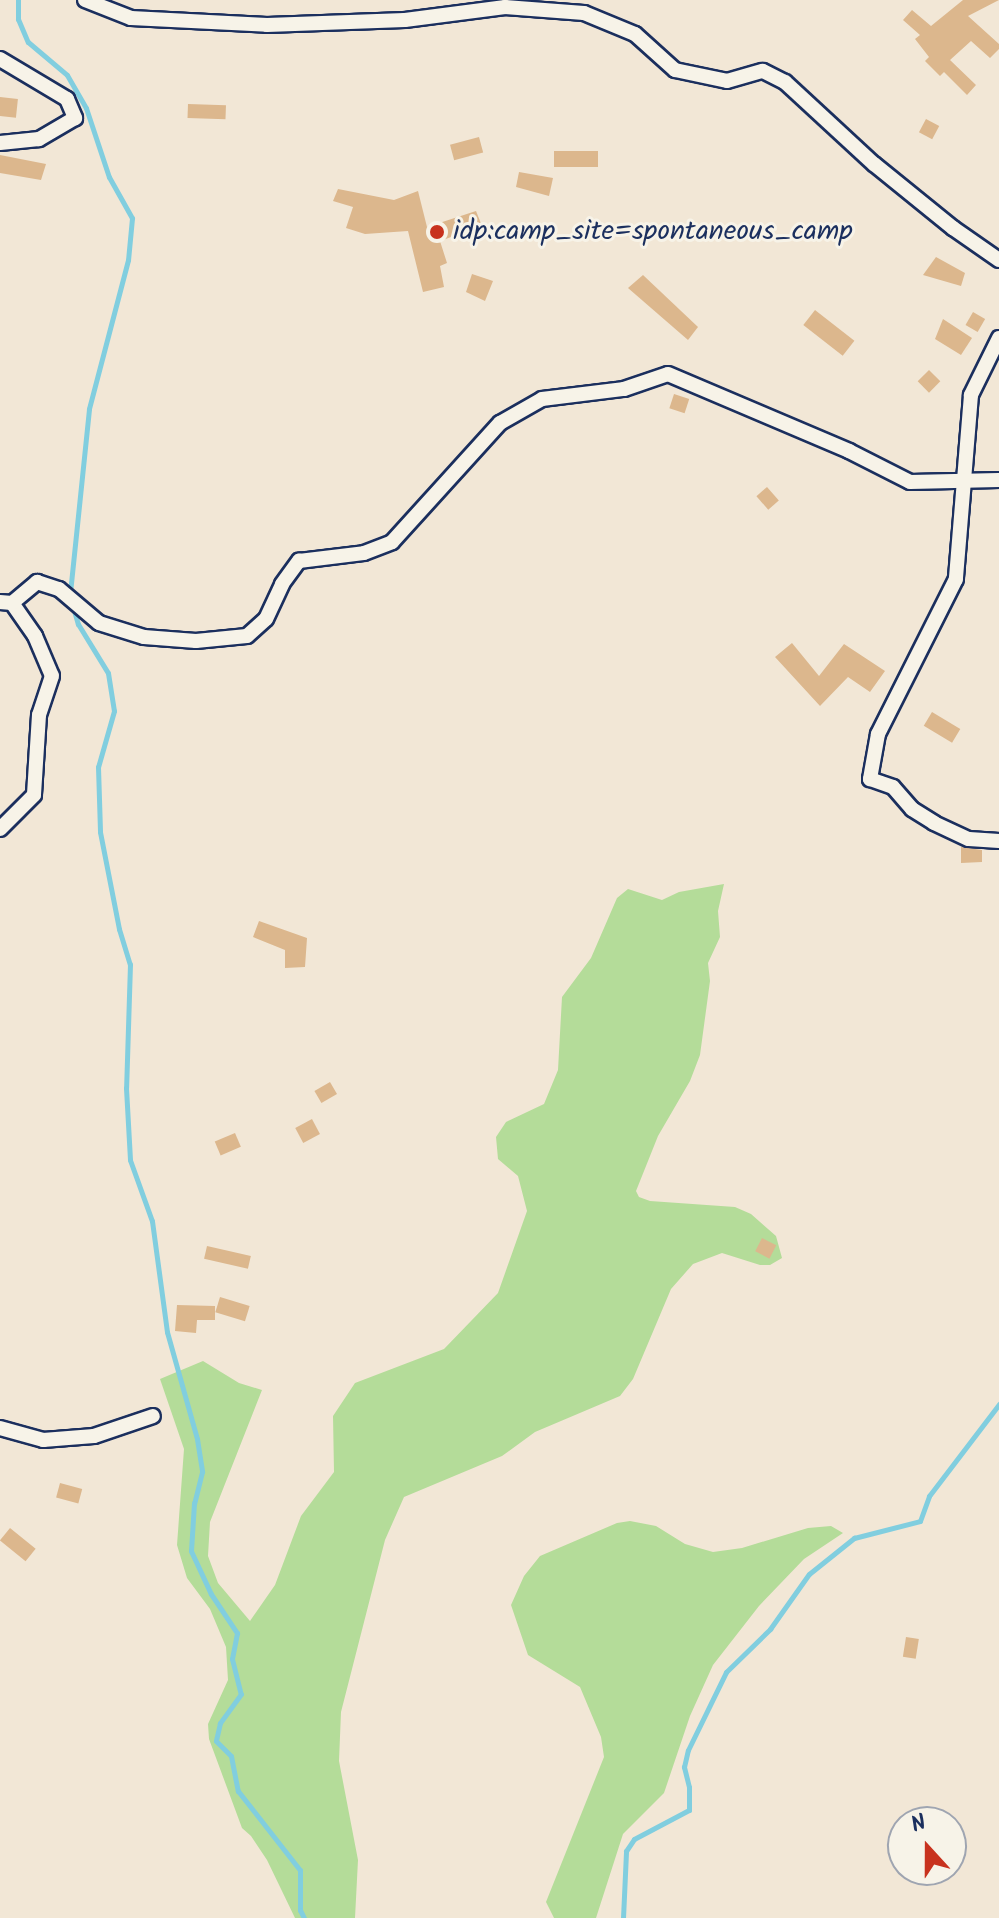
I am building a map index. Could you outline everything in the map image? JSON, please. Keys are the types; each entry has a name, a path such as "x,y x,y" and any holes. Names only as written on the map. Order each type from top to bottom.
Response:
{"street":[{"path":"85,0 131,18 267,25 405,20 505,7 584,13 635,34 675,70 727,81 763,71 785,82 874,164 953,228 999,260"},
{"path":"0,59 67,99 75,118 39,139 0,143"},
{"path":"999,338 971,395 956,579 878,734 870,779 893,787 912,809 934,823 969,839 999,841"},
{"path":"0,829 34,795 39,715 52,676 35,636 6,602 37,582 59,589 99,623 144,637 196,641 247,636 266,619 282,584 299,561 364,553 392,542 500,423 542,399 624,389 668,374 849,451 910,482 999,480"},
{"path":"0,1428 43,1440 81,1437 153,1416"}],"green space":[{"path":"724,884 718,911 720,937 708,963 710,981 700,1055 690,1081 658,1136 636,1191 639,1197 650,1201 735,1207 751,1214 776,1236 782,1258 770,1265 760,1265 722,1253 693,1264 671,1289 633,1379 620,1396 535,1432 502,1456 404,1497 385,1540 341,1712 339,1761 358,1860 355,1918 295,1918 267,1860 242,1828 209,1739 208,1724 228,1680 226,1647 210,1609 187,1578 177,1545 184,1449 160,1379 203,1361 239,1383 262,1390 210,1522 208,1556 218,1583 250,1621 275,1585 301,1516 334,1472 333,1416 355,1383 444,1349 498,1293 527,1211 518,1176 498,1159 496,1137 506,1122 544,1104 558,1070 562,997 591,958 617,898 628,889 662,900 679,892"},
{"path":"630,1521 656,1526 685,1544 713,1552 742,1548 808,1528 831,1526 843,1533 804,1559 759,1606 713,1665 690,1716 664,1793 623,1834 596,1918 554,1918 546,1902 604,1757 601,1737 580,1687 528,1655 511,1605 524,1576 540,1556 617,1523"}],"building":[{"path":"963,0 999,0 968,16 999,44 999,49 990,58 971,41 950,60 976,85 967,95 944,72 940,76 925,61 929,57 915,39 920,35 903,20 912,10 931,26"},
{"path":"0,97 18,99 16,118 0,116"},
{"path":"188,104 226,105 225,119 188,118"},
{"path":"926,119 939,126 932,139 919,132"},
{"path":"479,137 483,152 454,160 450,145"},
{"path":"554,151 598,151 598,167 554,167"},
{"path":"0,155 46,164 41,180 0,173"},
{"path":"519,172 553,178 549,196 516,187"},
{"path":"338,189 394,200 418,191 427,227 476,211 482,226 440,241 447,263 440,266 444,287 423,292 408,231 365,234 346,228 353,207 333,201"},
{"path":"936,257 965,273 961,286 923,275"},
{"path":"472,274 493,281 485,301 466,292"},
{"path":"643,275 698,327 688,340 628,288"},
{"path":"815,310 854,341 843,356 803,325"},
{"path":"973,312 985,319 978,332 966,325"},
{"path":"943,319 972,338 961,355 935,339"},
{"path":"929,370 940,381 929,393 918,381"},
{"path":"674,394 689,399 685,413 669,408"},
{"path":"767,487 779,501 768,510 756,496"},
{"path":"792,643 819,676 844,644 885,671 870,692 848,677 820,706 775,657"},
{"path":"932,712 960,729 952,743 924,726"},
{"path":"961,847 982,850 982,862 961,863"},
{"path":"259,921 307,938 305,967 285,968 285,950 253,937"},
{"path":"330,1082 337,1094 321,1103 314,1091"},
{"path":"312,1119 320,1134 303,1143 295,1128"},
{"path":"235,1133 241,1147 221,1155 215,1142"},
{"path":"762,1238 776,1245 769,1259 755,1251"},
{"path":"207,1246 251,1256 248,1269 204,1259"},
{"path":"220,1297 250,1306 245,1321 215,1312"},
{"path":"177,1305 215,1306 215,1320 197,1320 196,1333 175,1331"},
{"path":"60,1483 82,1489 78,1503 56,1497"},
{"path":"10,1528 36,1549 26,1561 0,1540"},
{"path":"906,1637 919,1639 916,1659 903,1657"}],"waterway":[{"path":"18,0 18,19 28,42 67,75 86,108 109,177 132,218 128,260 89,409 70,594"},
{"path":"73,607 78,624 108,673 114,711 98,767 100,832 119,929 130,964 126,1088 130,1160 152,1221 167,1332 197,1439 202,1472 194,1503 191,1551 211,1594 237,1633 232,1659 241,1694 220,1723 216,1741 231,1756 238,1791 300,1870 300,1910 304,1918"},
{"path":"623,1918 626,1851 634,1839 689,1810 689,1787 684,1767 688,1750 726,1672 770,1629 809,1574 854,1538 920,1521 929,1496 999,1404"}],"place":[{"name":"idp:camp_site=spontaneous_camp","path":"437,232"}]}
